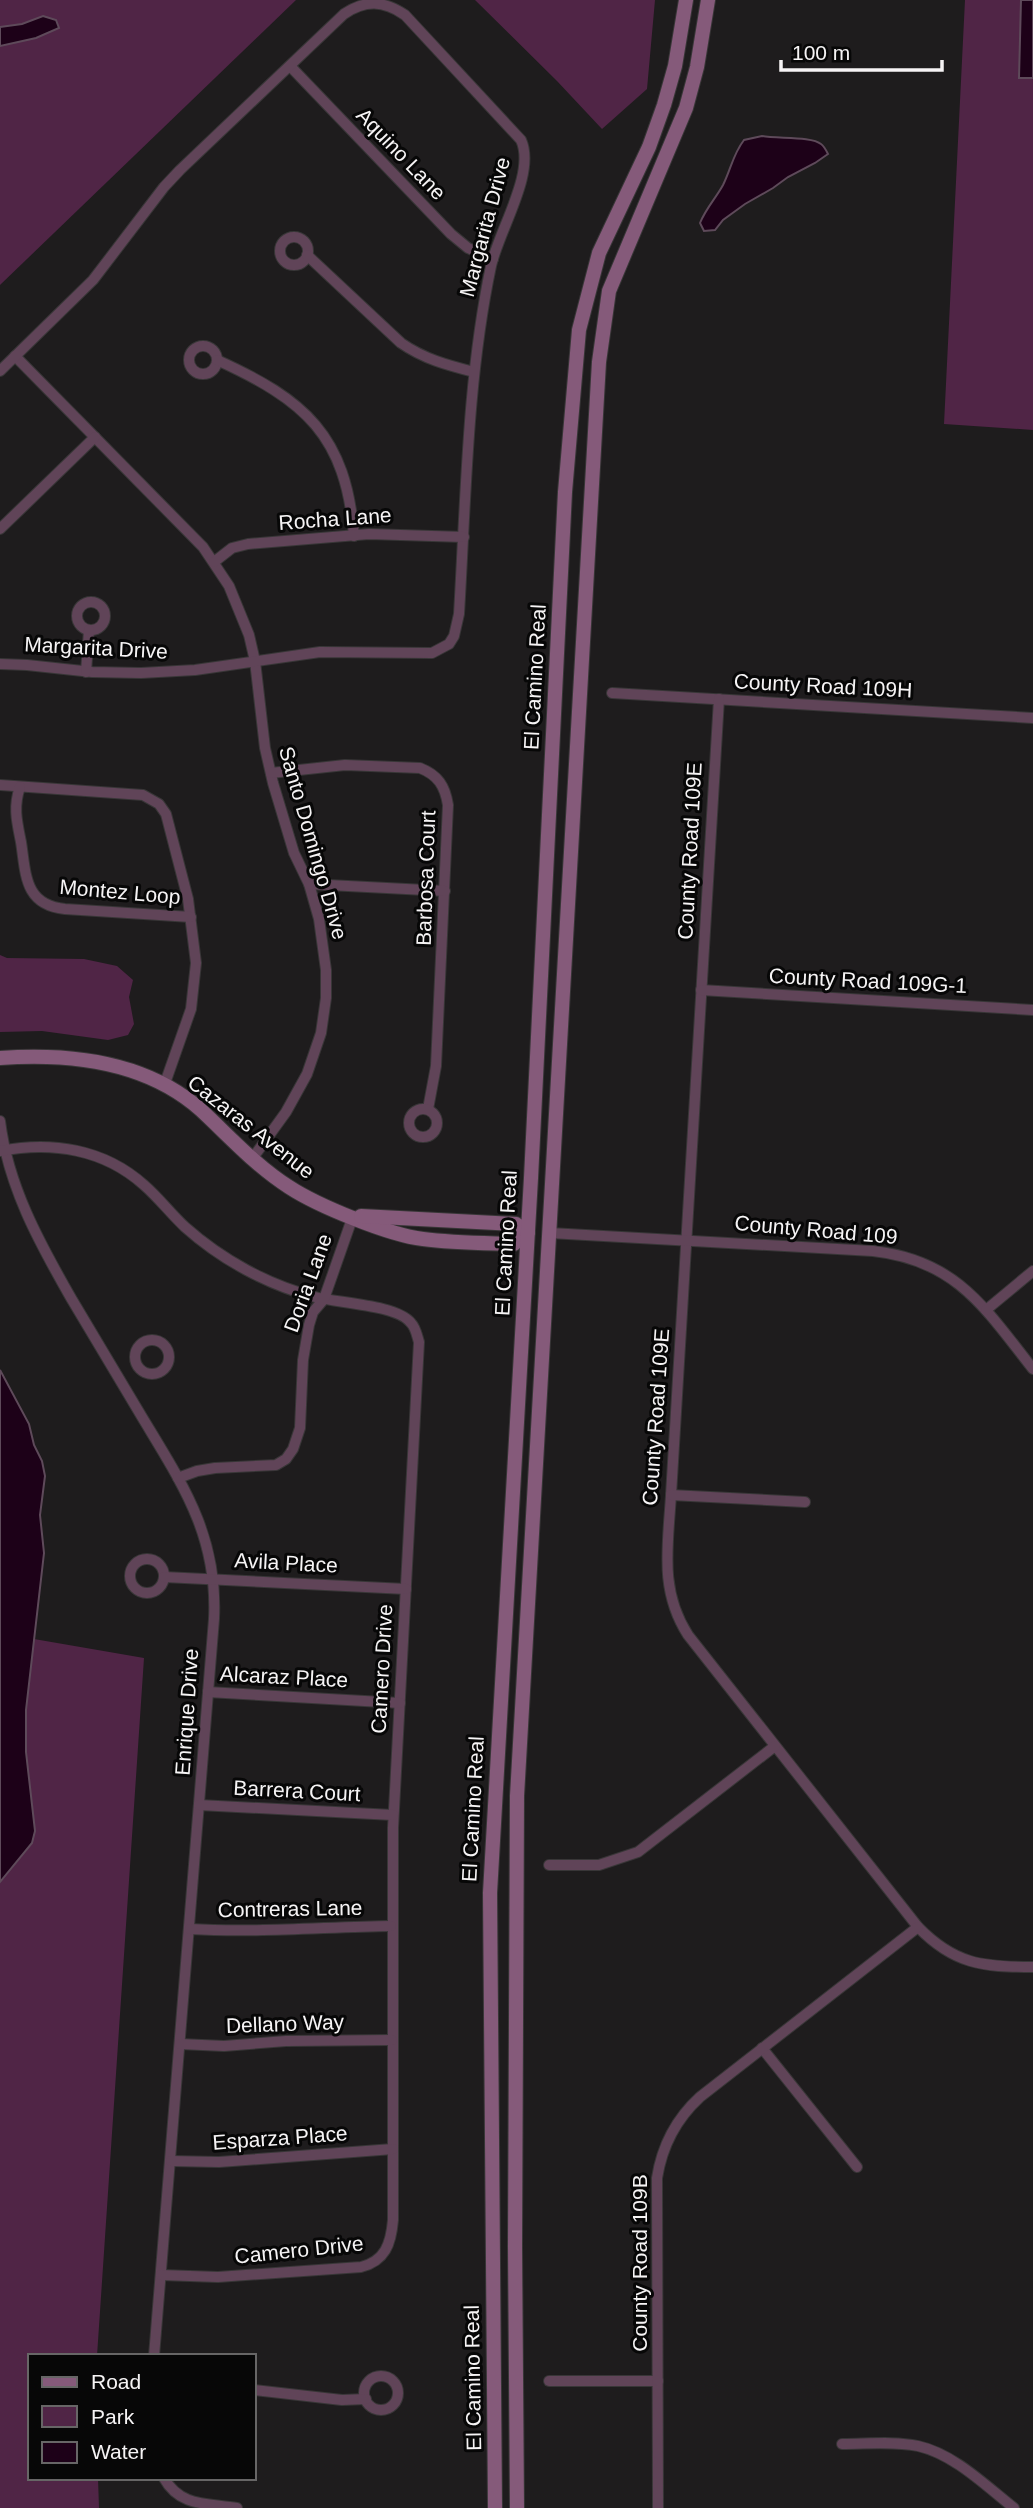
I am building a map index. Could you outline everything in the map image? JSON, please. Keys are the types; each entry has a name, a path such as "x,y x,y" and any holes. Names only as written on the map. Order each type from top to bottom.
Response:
{"main road":[{"name":"El Camino Real","path":"495,2508 490,1893 528,1233 565,492 579,330 599,253 649,147 664,105 675,66 686,0"},
{"name":"El Camino Real","path":"517,2508 517,1796 599,362 609,291 685,108 697,67 708,0"},
{"name":"Cazaras Avenue","path":"0,1058 42,1055 100,1061 125,1068 164,1086 198,1108 252,1159 291,1189 315,1201 381,1228 425,1239 514,1244 528,1233 516,1224 353,1216"},
{"path":"528,1233 550,1234"}],"street":[{"name":"Margarita Drive","path":"0,371 93,280 164,187 355,7 383,3 404,15 521,140 526,156 523,177 493,259 483,304 474,372 457,626 449,644 432,653 320,652 170,672 86,672 0,664"},
{"name":"Aquino Lane","path":"290,66 451,234 468,248 493,259"},
{"path":"307,255 401,343 438,363 474,372"},
{"name":"Santo Domingo Drive","path":"15,356 203,547 229,586 241,612 255,661 265,748 294,853 309,884 319,919 326,970 326,998 321,1032 307,1074 252,1159"},
{"path":"217,360 242,371 283,397 321,430 334,449 349,488 354,536"},
{"path":"0,529 95,437"},
{"name":"Rocha Lane","path":"214,562 239,545 394,534 464,537"},
{"path":"86,672 89,630"},
{"name":"County Road 109H","path":"612,693 1033,718"},
{"name":"County Road 109E","path":"719,699 667,1582 675,1612 688,1635 918,1927 940,1948 960,1959 982,1965 1033,1967"},
{"name":"Barbosa Court","path":"271,773 345,765 420,768 429,772 443,785 448,805 436,1066 428,1109"},
{"path":"0,785 126,793 151,798 159,804 171,829 191,917 196,963 194,990 184,1033 164,1086"},
{"name":"Montez Loop","path":"20,787 15,810 24,870 27,884 43,903 54,908 191,917"},
{"path":"309,884 444,891"},
{"name":"County Road 109G-1","path":"701,990 1033,1010"},
{"name":"Enrique Drive","path":"0,1121 3,1150 37,1237 178,1478 199,1519 211,1560 215,1600 154,2354"},
{"name":"Camero Drive","path":"3,1150 51,1146 102,1158 146,1186 186,1227 230,1260 277,1285 324,1299 397,1313 411,1323 419,1342 393,1815 392,2235 385,2252 371,2264 344,2269 229,2276 161,2275"},
{"name":"Doria Lane","path":"178,1478 215,1468 267,1467 286,1459 298,1440 305,1342 313,1312 324,1299 353,1216"},
{"name":"County Road 109","path":"550,1234 687,1239 901,1255 923,1262 946,1274 986,1310 1033,1370"},
{"path":"986,1310 1033,1271"},
{"path":"119,1378 137,1366"},
{"path":"671,1495 805,1502"},
{"name":"Avila Place","path":"164,1577 406,1589"},
{"name":"Alcaraz Place","path":"208,1692 400,1703"},
{"path":"549,1865 599,1865 638,1852 775,1746"},
{"name":"Barrera Court","path":"199,1805 393,1815"},
{"name":"Contreras Lane","path":"190,1929 228,1932 391,1926"},
{"name":"County Road 109B","path":"658,2508 657,2178 663,2152 674,2127 691,2105 918,1927"},
{"name":"Dellano Way","path":"180,2045 392,2040"},
{"path":"762,2048 857,2167"},
{"name":"Esparza Place","path":"171,2161 219,2162 393,2149"},
{"path":"549,2381 658,2381"},
{"path":"256,2390 342,2400 366,2399"},
{"path":"842,2444 906,2445 929,2449 950,2460 1014,2508"},
{"path":"165,2480 174,2494 183,2499 237,2508"}],"green space":[{"path":"0,0 296,0 0,285"},
{"path":"475,0 655,0 647,89 602,129"},
{"path":"965,0 1021,0 1019,78 1033,78 1033,430 944,424"},
{"path":"0,955 7,958 84,959 117,966 133,980 129,997 134,1024 128,1035 108,1040 42,1031 0,1032"},
{"path":"34,1639 144,1658 97,2354 28,2354 28,2480 98,2480 99,2508 0,2508 0,1882 32,1843 35,1831 26,1751 26,1710"}],"water":[{"path":"1021,0 1033,0 1033,78 1019,78"},
{"path":"43,16 56,20 59,28 36,38 0,46 0,27 22,24"},
{"path":"762,136 816,141 828,154 745,204 723,220 715,230 704,231 700,223 723,185 740,145 744,140"},
{"path":"0,1370 29,1424 45,1476 40,1515 44,1553 26,1710 26,1752 35,1831 32,1843 0,1882"}]}
